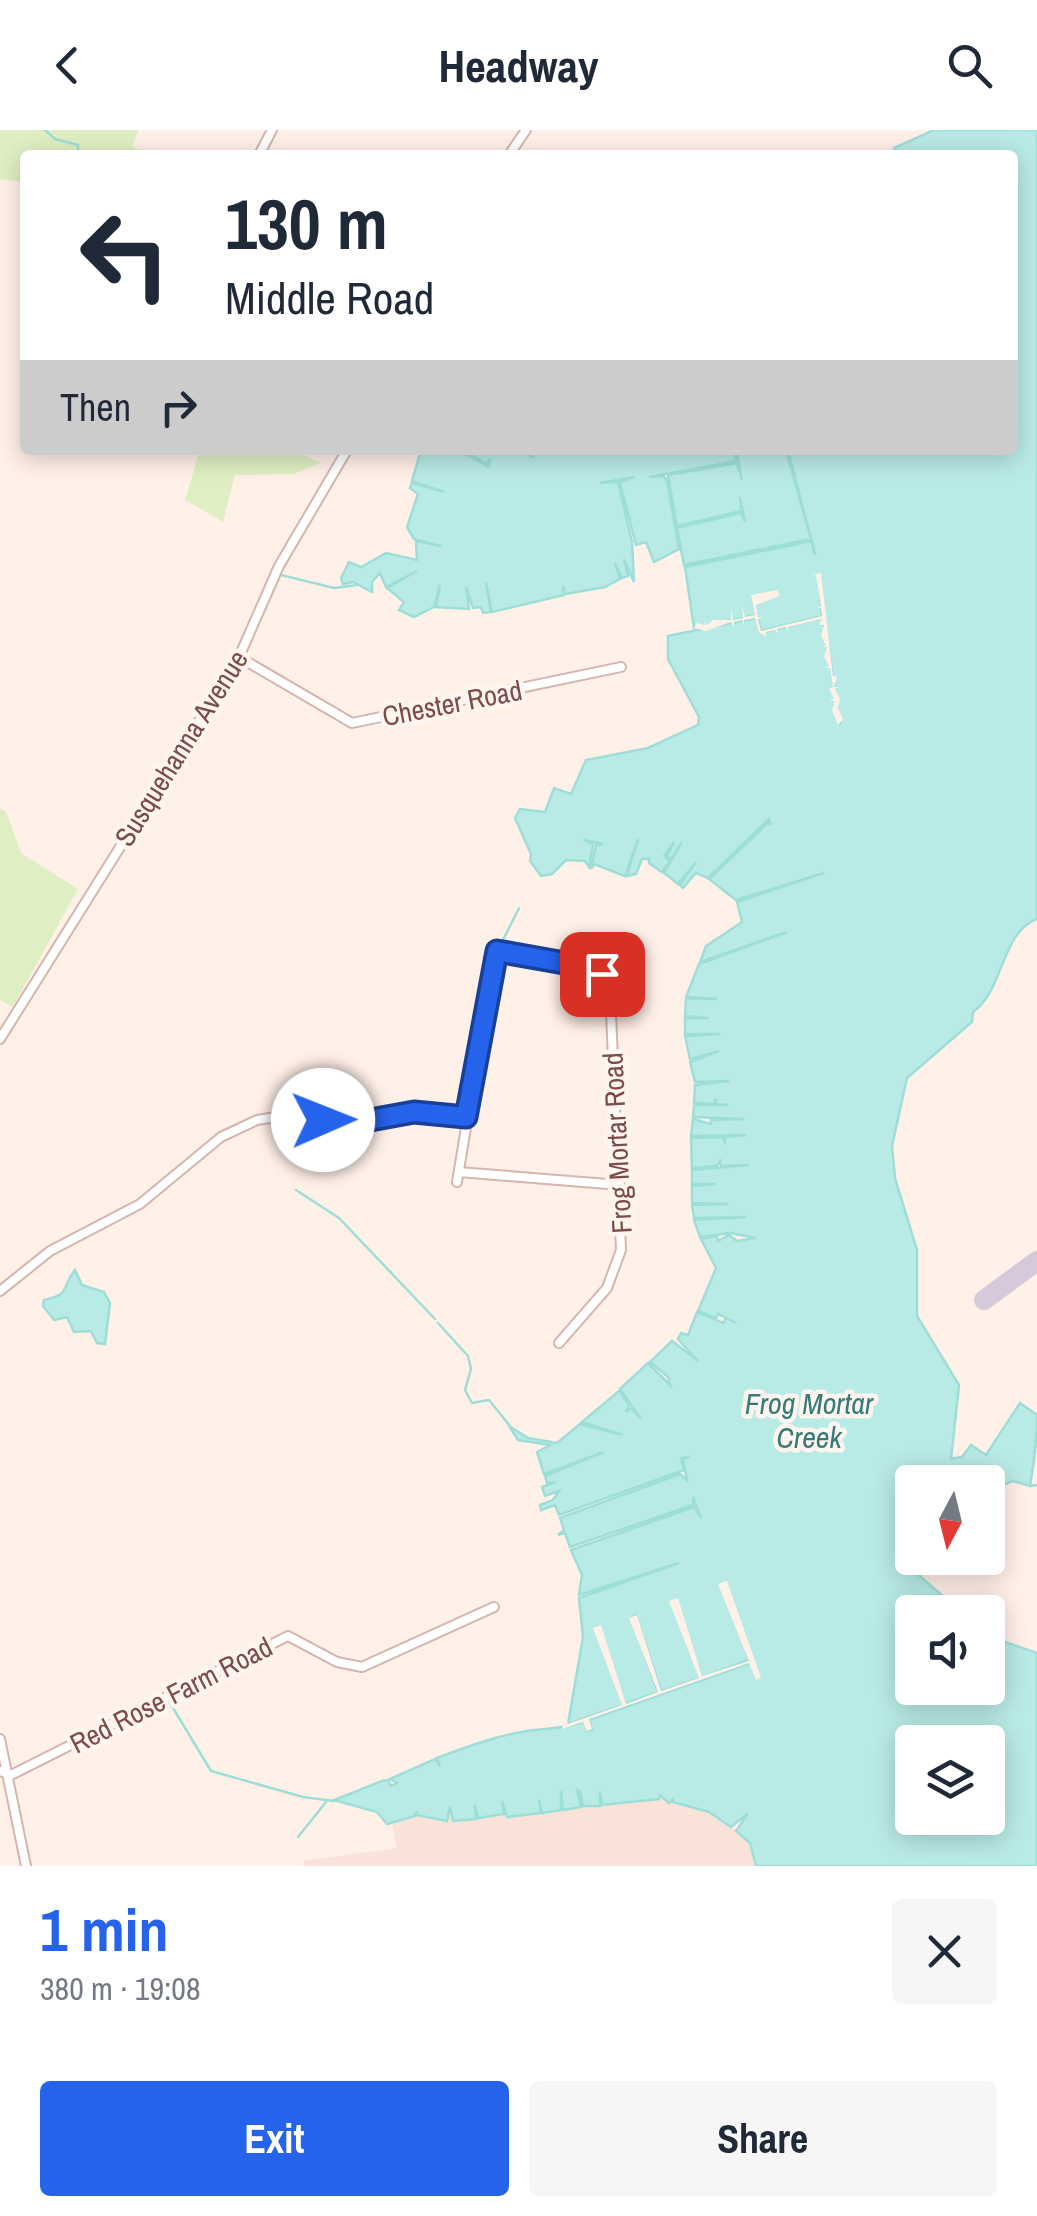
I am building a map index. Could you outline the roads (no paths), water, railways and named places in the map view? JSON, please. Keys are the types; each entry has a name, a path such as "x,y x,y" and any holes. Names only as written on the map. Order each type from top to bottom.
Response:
{"street":[{"name":"Susquehanna Avenue","path":"0,1039 239,657 279,566 344,455"},
{"name":"Chester Road","path":"239,657 352,723 621,667"},
{"name":"Frog Mortar Road","path":"466,1117 497,951 587,967 607,978 622,1230 616,1274 598,1302 559,1343"},
{"path":"0,1292 50,1252 140,1204 221,1137 258,1120 289,1115 354,1123 414,1112 466,1117 457,1182"},
{"path":"459,1172 620,1184"},
{"name":"Red Rose Farm Road","path":"11,1775 288,1636 337,1662 362,1667 494,1606"},
{"path":"0,1738 11,1775 26,1866"},
{"path":"0,1771 11,1775"}],"water":[{"name":"Frog Mortar Creek","path":"934,130 1037,130 1037,919 1016,936 991,990 973,1012 972,1022 907,1078 892,1146 895,1178 917,1250 917,1316 959,1385 951,1459 962,1457 971,1445 986,1455 1020,1403 1037,1415 1030,1486 1013,1481 1005,1484 1005,1465 895,1465 895,1575 919,1575 941,1595 895,1595 895,1705 1005,1705 1005,1642 1037,1653 1037,1866 756,1866 750,1843 736,1831 748,1813 731,1827 709,1812 673,1799 669,1803 660,1795 659,1799 602,1805 600,1792 600,1806 583,1806 577,1790 581,1807 563,1810 561,1791 561,1810 542,1813 539,1800 541,1813 507,1817 502,1801 504,1814 478,1818 475,1805 476,1819 453,1821 450,1807 447,1821 417,1815 417,1811 415,1816 387,1824 377,1812 334,1800 382,1781 388,1780 391,1786 397,1783 390,1779 435,1759 440,1766 437,1758 493,1739 584,1722 588,1731 592,1729 589,1720 750,1663 758,1679 725,1583 749,1660 702,1677 673,1600 700,1678 661,1691 636,1615 631,1618 658,1692 625,1704 597,1626 623,1705 568,1724 583,1637 579,1598 679,1563 579,1595 582,1575 571,1550 694,1507 701,1518 693,1497 693,1505 570,1547 565,1533 558,1535 564,1530 560,1518 680,1474 687,1480 683,1459 690,1457 681,1458 684,1470 559,1515 555,1505 541,1510 540,1505 553,1500 559,1491 545,1496 542,1487 556,1482 547,1483 545,1476 604,1452 544,1474 537,1452 550,1445 518,1440 509,1426 528,1438 557,1443 580,1424 623,1435 582,1422 619,1391 629,1405 626,1412 631,1408 641,1419 620,1389 648,1363 670,1385 668,1377 650,1362 672,1341 698,1361 678,1339 681,1333 688,1335 697,1312 723,1323 726,1318 698,1311 716,1268 701,1239 717,1236 718,1241 729,1235 737,1241 756,1238 730,1233 700,1237 694,1220 746,1217 694,1218 692,1205 728,1204 692,1203 692,1186 716,1184 692,1184 692,1170 749,1165 721,1166 720,1161 717,1166 692,1168 691,1138 723,1137 725,1144 725,1137 746,1135 691,1136 693,1119 711,1124 711,1120 744,1119 693,1117 694,1105 728,1105 716,1104 716,1099 714,1104 694,1103 695,1085 729,1081 695,1082 690,1062 719,1051 690,1059 685,1036 720,1034 685,1034 685,1018 709,1018 685,1016 686,999 717,999 686,997 699,964 787,932 700,962 706,946 742,922 737,902 824,873 736,900 709,879 769,822 771,825 769,819 708,878 696,873 683,888 680,885 696,862 678,884 664,873 682,842 671,859 667,856 674,842 664,856 670,861 662,872 649,859 642,859 636,874 627,876 638,839 625,876 594,864 591,869 596,845 603,844 584,840 593,845 589,867 585,861 566,860 552,874 541,876 530,861 531,854 515,818 520,809 545,812 554,788 571,794 586,760 648,748 698,725 699,717 668,659 668,636 756,618 760,633 823,618 840,725 818,574 822,616 761,631 752,595 756,615 694,628 685,567 811,541 789,455 1018,455 1018,150 894,148"},
{"path":"420,455 467,455 489,467 490,459 487,464 471,455 735,455 736,461 649,477 664,476 667,481 679,549 654,562 646,542 636,545 620,482 635,477 600,483 618,482 632,542 634,582 624,559 628,576 622,578 615,563 620,579 605,587 565,594 563,586 564,595 492,612 486,583 491,612 483,613 481,607 473,608 466,587 469,609 436,607 440,585 434,607 414,617 399,610 404,602 387,588 417,571 386,587 380,573 372,582 372,592 353,582 343,584 341,578 349,562 361,567 386,553 417,560 416,541 441,546 414,539 407,527 418,494 410,488 412,483 444,492 412,481"},
{"path":"737,455 787,455 811,539 684,565 677,528 741,513 745,522 740,497 741,511 677,526 668,475 737,463 742,480"},
{"path":"75,1270 82,1285 104,1292 110,1303 105,1344 97,1343 91,1331 74,1332 67,1317 54,1320 43,1306 44,1300 62,1293"}],"waterway":[{"path":"45,130 55,139 78,145 78,150"},
{"name":"Frog Mortar Creek","path":"281,575 334,588 357,585"},
{"path":"500,946 519,908"},
{"name":"Frog Mortar Creek","path":"296,1190 339,1218 435,1319"},
{"name":"Frog Mortar Creek","path":"438,1323 468,1356 471,1369 465,1390 472,1403 489,1400 510,1426"},
{"name":"Frog Mortar Creek","path":"1030,1486 1037,1485"},
{"path":"170,1703 211,1771 303,1797 334,1801"},
{"path":"298,1837 326,1802"}]}
